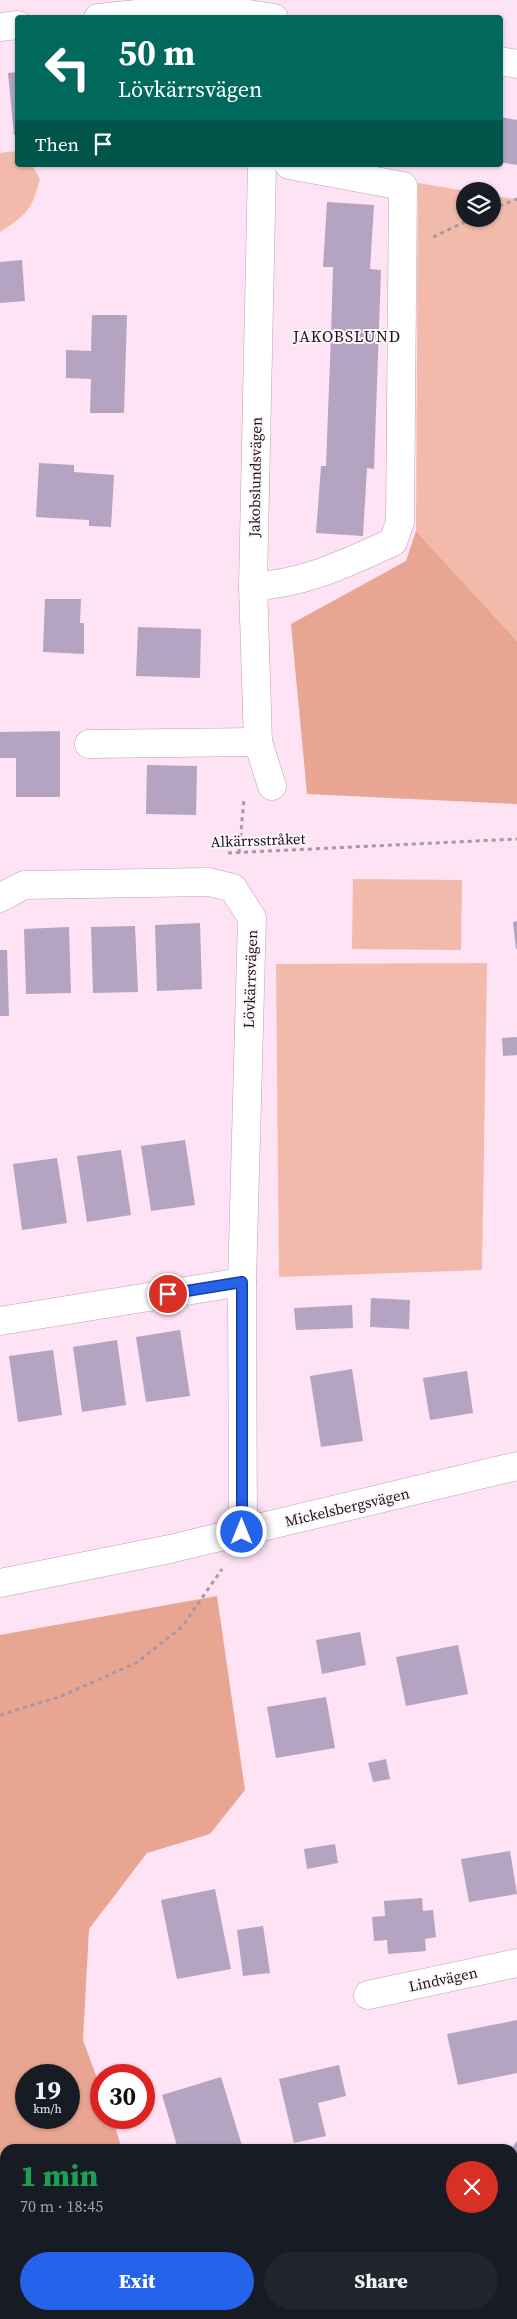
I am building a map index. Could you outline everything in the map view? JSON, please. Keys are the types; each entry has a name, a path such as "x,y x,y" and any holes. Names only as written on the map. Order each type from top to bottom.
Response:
{"street":[{"path":"127,15 203,7 267,13"},
{"path":"0,27 15,26"},
{"path":"503,62 517,64"},
{"name":"Jakobslundsvägen","path":"262,167 253,586 258,742 272,786"},
{"path":"253,586 272,586 327,572 393,542 400,522 404,186 299,167"},
{"path":"89,744 258,742"},
{"path":"0,898 24,885 210,882 233,888"},
{"name":"Lövkärrsvägen","path":"233,888 252,918 242,1282 242,1532"},
{"path":"0,1320 242,1282"},
{"name":"Mickelsbergsvägen","path":"0,1583 170,1549 517,1466"},
{"name":"Lindvägen","path":"368,1995 517,1963"}],"path":[{"path":"501,205 517,199"},
{"path":"403,250 456,226"},
{"path":"233,888 239,853 245,791 272,786"},
{"name":"Alkärrsstråket","path":"219,853 517,839"},
{"path":"0,1714 59,1697 136,1663 182,1627 214,1584 242,1532"}],"shaded area":[{"path":"15,151 15,167 33,167 40,179 34,198 27,210 17,221 0,232 0,153"},
{"path":"418,183 456,189 456,227 501,227 501,197 517,199 517,641 416,531"},
{"path":"416,531 517,641 517,804 307,794 291,624 406,561"},
{"path":"353,879 462,880 461,950 352,949"},
{"path":"487,963 482,1270 279,1277 276,964"},
{"path":"217,1596 245,1790 210,1834 147,1853 89,1929 83,2040 92,2064 90,2064 90,2129 116,2129 120,2144 0,2144 0,1635"}],"building":[{"path":"15,72 15,135 14,135 8,73"},
{"path":"503,118 517,120 517,165 503,163"},
{"path":"327,202 374,205 370,269 381,270 374,469 367,468 363,536 316,533 321,466 326,466 331,335 333,267 323,267"},
{"path":"22,260 25,301 0,303 0,262"},
{"path":"92,315 127,315 124,413 90,413 91,379 66,378 66,350 91,351"},
{"path":"39,463 74,465 74,472 114,475 111,527 89,526 89,520 36,517"},
{"path":"45,599 81,599 80,623 84,623 84,654 43,652"},
{"path":"138,627 201,629 200,678 136,676"},
{"path":"60,731 60,797 16,797 16,758 0,758 0,732"},
{"path":"147,765 197,766 196,815 146,814"},
{"path":"517,921 517,949 516,949 513,922"},
{"path":"200,923 202,989 157,991 155,925"},
{"path":"135,926 138,992 93,993 91,927"},
{"path":"69,927 71,993 26,994 24,929"},
{"path":"0,950 7,950 9,1016 0,1016"},
{"path":"517,1037 517,1055 503,1056 502,1038"},
{"path":"185,1140 195,1205 151,1211 141,1146"},
{"path":"121,1150 131,1215 87,1222 77,1156"},
{"path":"57,1158 67,1223 22,1230 13,1164"},
{"path":"371,1298 410,1300 409,1329 370,1327"},
{"path":"352,1305 353,1328 296,1330 294,1308"},
{"path":"180,1330 190,1396 146,1402 136,1337"},
{"path":"117,1340 126,1405 82,1412 73,1347"},
{"path":"53,1350 62,1415 18,1422 9,1356"},
{"path":"352,1369 363,1441 321,1447 310,1376"},
{"path":"467,1371 473,1413 430,1420 423,1378"},
{"path":"360,1632 366,1665 322,1674 316,1640"},
{"path":"458,1645 468,1694 406,1706 396,1657"},
{"path":"326,1697 335,1748 276,1758 267,1707"},
{"path":"386,1759 390,1779 373,1782 368,1763"},
{"path":"335,1844 338,1863 307,1869 304,1849"},
{"path":"510,1851 517,1894 469,1902 461,1859"},
{"path":"215,1889 231,1969 177,1979 161,1900"},
{"path":"422,1898 423,1911 433,1910 436,1937 425,1939 426,1951 388,1954 387,1940 374,1941 372,1917 385,1916 384,1901"},
{"path":"263,1926 270,1973 243,1976 237,1930"},
{"path":"517,2020 517,2073 458,2085 447,2034"},
{"path":"339,2065 346,2096 318,2103 326,2136 294,2143 279,2079"},
{"path":"221,2077 241,2144 177,2144 162,2095"}],"district":[{"name":"JAKOBSLUND","path":"347,336"}],"route":[{"path":"168,1294 242,1282 242,1532"}]}
